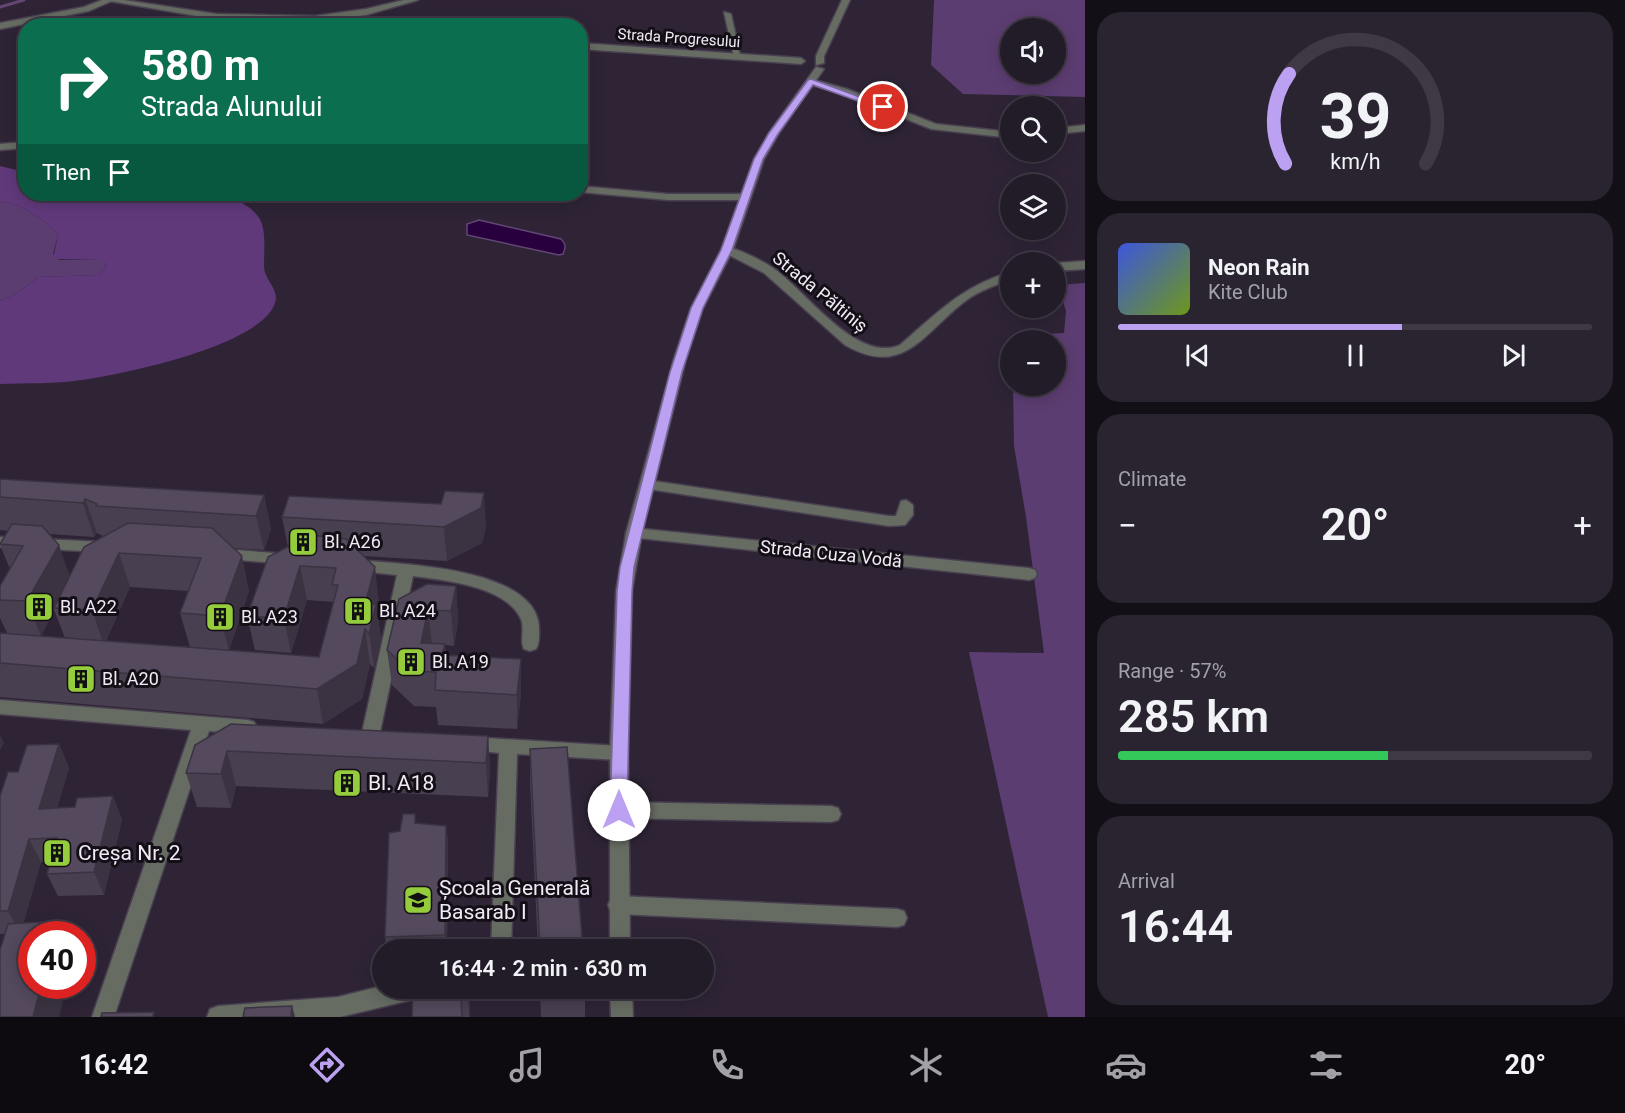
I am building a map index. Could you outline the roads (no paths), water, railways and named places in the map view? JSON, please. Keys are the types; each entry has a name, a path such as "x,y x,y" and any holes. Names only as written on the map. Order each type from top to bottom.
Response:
{"street":[{"path":"40,18 86,9 109,0 217,18"},
{"path":"322,18 366,12 414,0"},
{"path":"620,939 619,753 624,591 634,533 687,334 697,308 727,250 751,176 846,0"},
{"path":"727,14 738,57"},
{"path":"0,26 18,22"},
{"name":"Strada Progresului","path":"588,47 776,60 810,67 844,91 933,127 1000,134"},
{"path":"1066,130 1085,128"},
{"path":"0,147 18,146"},
{"path":"588,190 668,197 744,197"},
{"name":"Strada Păltiniș","path":"727,250 768,270 850,342 863,350 882,354 905,348 964,296 1000,279"},
{"path":"1066,266 1085,265"},
{"path":"647,485 889,521 900,520 905,515 906,505"},
{"name":"Strada Cuza Vodă","path":"634,533 1029,574"},
{"path":"0,542 123,549"},
{"path":"203,553 305,561"},
{"path":"339,564 483,582 503,591 522,606 529,617 530,645"},
{"path":"370,737 406,571"},
{"path":"0,707 269,729"},
{"path":"103,1017 202,724"},
{"path":"348,735 393,738"},
{"path":"451,742 619,753"},
{"path":"501,939 508,746"},
{"path":"619,810 831,814"},
{"path":"618,905 897,918"},
{"path":"218,1017 337,1012 381,999"},
{"path":"621,999 622,1017"}],"waterway":[{"path":"0,7 24,0"}],"place":[{"name":"Bl. A26","path":"303,542"},
{"name":"Bl. A22","path":"39,607"},
{"name":"Bl. A24","path":"358,611"},
{"name":"Bl. A23","path":"220,617"},
{"name":"Bl. A19","path":"411,662"},
{"name":"Bl. A20","path":"81,679"},
{"name":"Bl. A18","path":"347,783"},
{"name":"Creșa Nr. 2","path":"57,853"},
{"name":"Școala Generală Basarab I","path":"418,900"}]}
